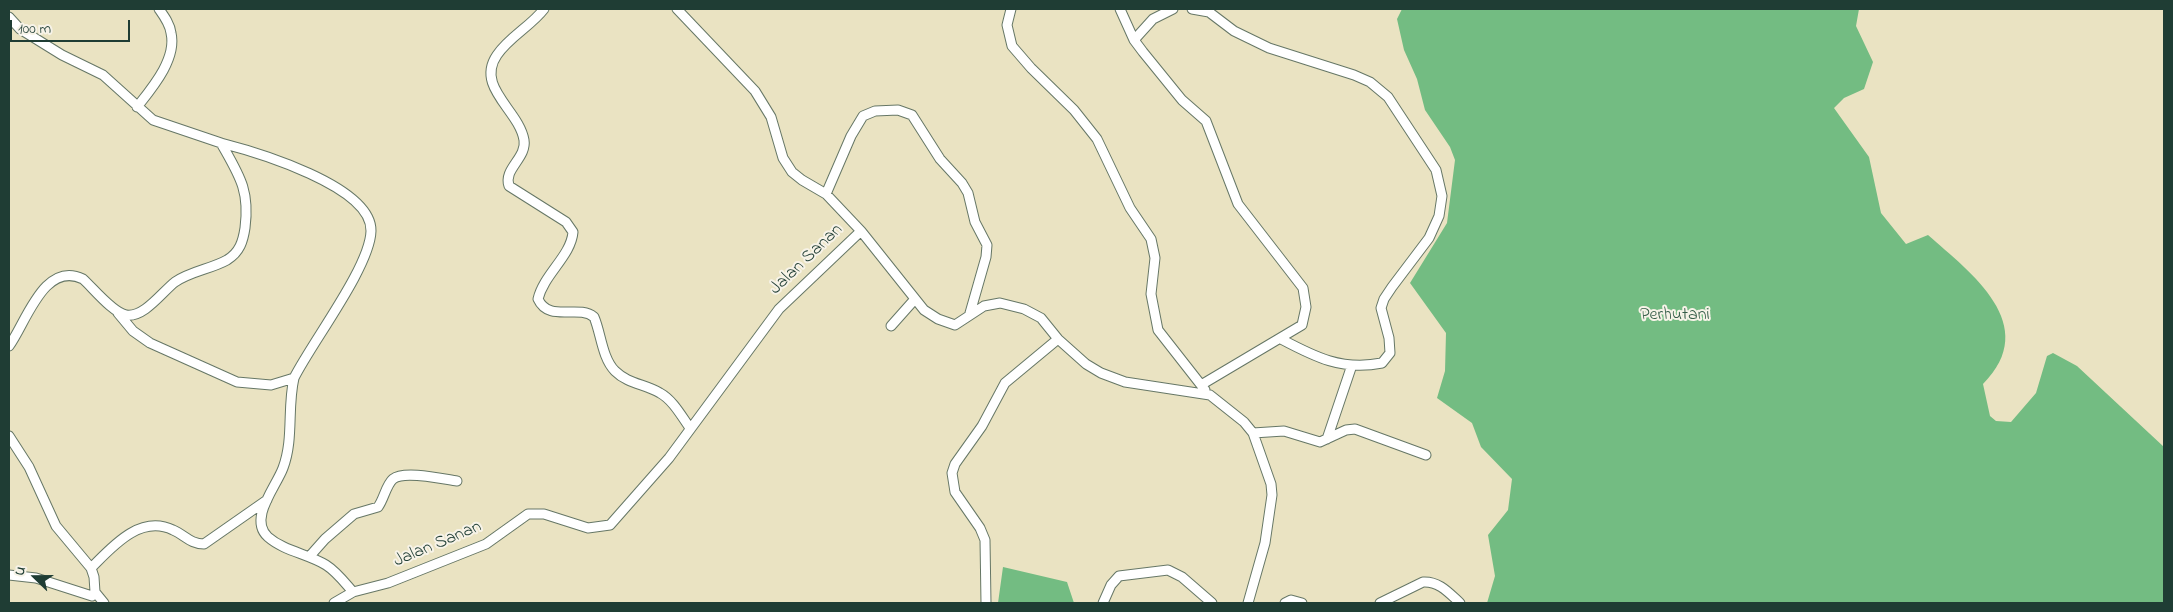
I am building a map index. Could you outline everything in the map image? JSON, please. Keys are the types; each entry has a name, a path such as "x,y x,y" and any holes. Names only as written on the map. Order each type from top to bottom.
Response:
{"street":[{"path":"137,107 151,89 167,60 172,44 171,33 159,9"},
{"path":"544,9 498,53 489,74 490,82 510,111 524,140 521,154 509,174 509,186 566,222 573,232 571,243 544,282 538,300 545,309 586,313 594,317 608,361 614,371 627,380 667,397 690,428"},
{"path":"677,9 755,91 771,117 787,166 802,180 826,194 861,231"},
{"path":"1011,9 1007,25 1012,46 1093,133 1130,208 1151,239 1155,258 1151,294 1158,330 1210,395"},
{"path":"1120,9 1134,40 1182,100 1206,121 1238,204 1303,288 1306,307 1302,325 1281,340 1201,386"},
{"path":"1134,40 1153,19 1174,9"},
{"path":"1192,9 1209,12 1234,31 1269,48 1354,75 1370,82 1388,97 1436,170 1442,196 1439,216 1429,238 1384,299 1382,308 1389,338 1390,353 1382,364 1352,365 1319,359 1281,340"},
{"path":"9,17 20,29 62,55 102,75 153,120 221,143 260,153 303,170 350,198 359,205 368,218 372,230 362,261 294,378 290,398 288,450 282,470 267,500 261,523 266,535 282,546 309,557 336,572 353,592"},
{"path":"826,194 851,136 863,116 875,111 898,110 912,115 940,159 965,188 975,222 987,245 986,257 970,313"},
{"path":"117,312 132,315 140,312 176,282 226,261 235,255 243,239 248,206 246,194 237,170 221,143"},
{"name":"Jalan Sanan","path":"334,603 353,592 388,583 486,544 528,514 544,514 588,528 610,525 669,458 779,310 861,231 930,316 959,324 970,313 984,306 1000,304 1024,310 1041,318 1058,339 1086,364 1109,376 1125,382 1210,395 1230,410 1253,433 1271,484 1272,495 1265,544 1248,603"},
{"path":"9,346 44,286 62,276 76,276 83,279 117,312 133,331 150,343 237,382 271,385 294,378"},
{"path":"891,326 916,299"},
{"path":"986,603 985,540 980,528 955,492 952,473 955,464 982,426 1005,383 1058,339"},
{"path":"1327,439 1352,365"},
{"path":"1253,433 1284,431 1320,442 1346,430 1355,429 1426,456"},
{"path":"9,436 28,467 56,526 91,568 94,577 90,597"},
{"path":"309,557 325,539 354,514 378,507 390,483 396,477 413,475 457,481"},
{"path":"91,568 128,533 157,526 168,527 195,544 204,544 267,500"},
{"path":"1104,603 1111,585 1119,576 1161,569 1182,577 1212,603"},
{"path":"9,575 36,578 104,603"},
{"path":"1380,603 1423,582 1439,585 1460,603"},
{"path":"1285,603 1291,600 1302,603"}],"green space":[{"name":"Perhutani","path":"1402,9 1859,9 1856,26 1873,62 1864,89 1844,98 1834,108 1869,157 1881,213 1906,244 1928,235 1980,283 1994,302 2003,321 2005,341 1999,362 1983,384 1990,416 1996,421 2011,422 2036,393 2047,356 2053,353 2077,366 2164,447 2164,603 1487,603 1495,576 1488,535 1508,510 1512,479 1481,447 1472,423 1437,398 1445,371 1446,333 1410,283 1447,223 1455,160 1450,147 1425,110 1417,79 1404,50 1397,19"},
{"path":"1003,567 1067,582 1074,603 998,603"}]}
